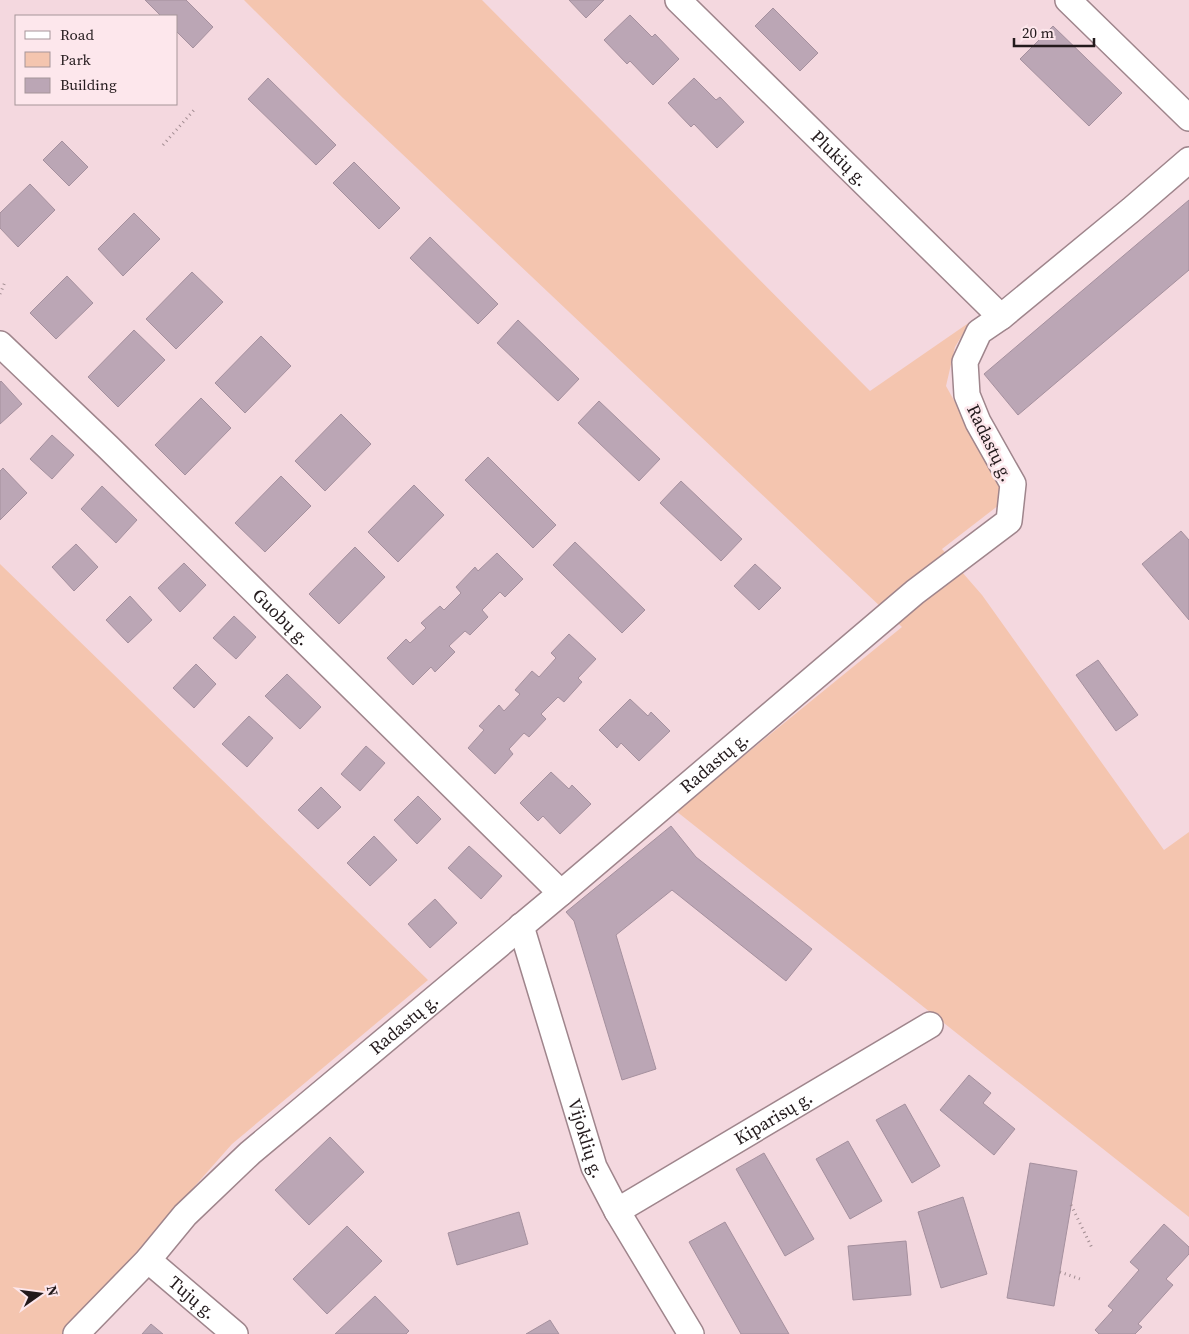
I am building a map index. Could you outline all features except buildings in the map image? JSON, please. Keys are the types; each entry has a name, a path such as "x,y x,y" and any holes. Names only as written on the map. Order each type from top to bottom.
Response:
{"street":[{"name":"Plukių g.","path":"678,0 1001,317"},
{"path":"1068,0 1189,118"},
{"name":"Radastų g.","path":"76,1334 148,1260 185,1215 250,1153 561,893 915,592 1009,521 1012,484 978,422 967,394 965,362 979,332 1001,317 1189,160"},
{"name":"Guobų g.","path":"0,344 561,893"},
{"name":"Vijoklių g.","path":"521,926 594,1167 617,1211 691,1334"},
{"name":"Kiparisų g.","path":"617,1211 930,1024"},
{"name":"Tujų g.","path":"148,1260 235,1334"}],"path":[{"path":"163,145 195,109"},
{"path":"0,294 5,282"},
{"path":"1071,1205 1092,1248"},
{"path":"1060,1272 1083,1280"}],"green space":[{"path":"244,0 482,0 870,391 970,322 955,347 946,386 1008,498 942,549 982,595 1164,850 1189,832 1189,1217 676,811 902,627 343,98"},
{"path":"0,564 428,980 232,1144 64,1334 0,1334"}]}
